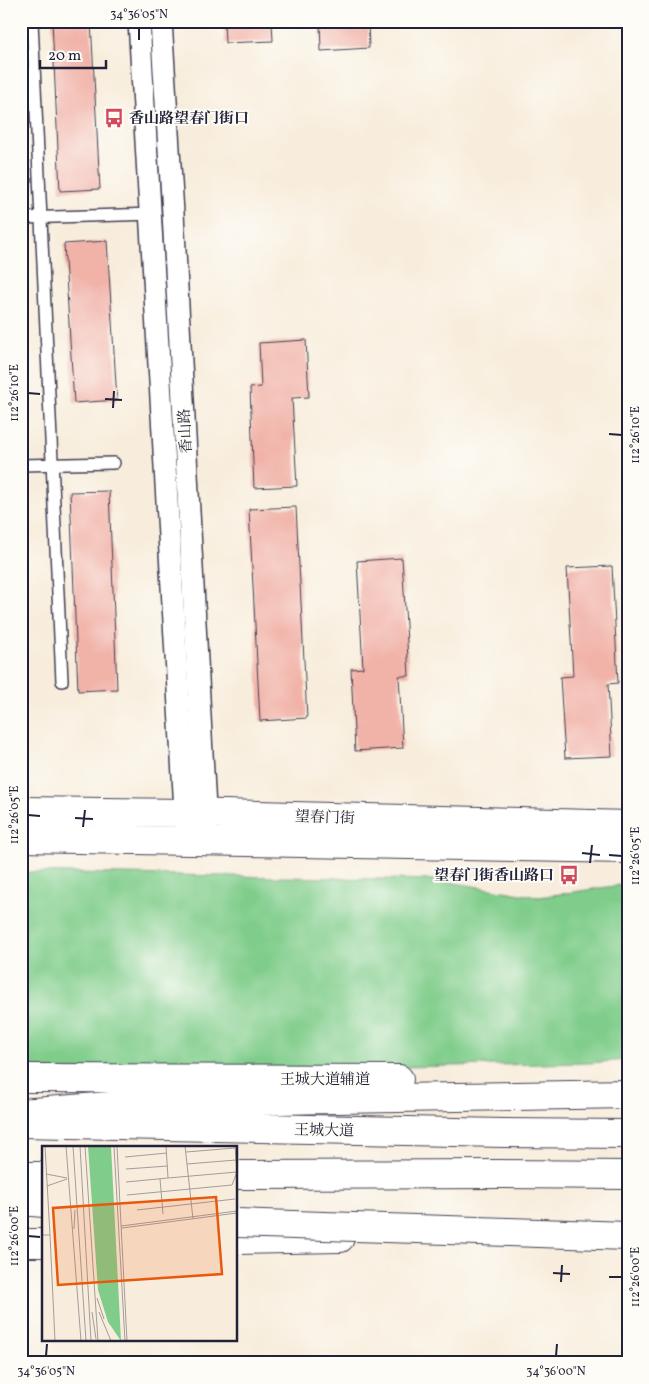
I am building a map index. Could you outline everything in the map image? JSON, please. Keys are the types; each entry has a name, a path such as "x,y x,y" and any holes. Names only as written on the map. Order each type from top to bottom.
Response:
{"main road":[{"name":"望春门街","path":"21,811 628,825"},
{"name":"望春门街","path":"21,838 628,849"},
{"name":"王城大道辅道","path":"21,1078 628,1079"},
{"path":"21,1113 162,1102 628,1094"},
{"name":"王城大道","path":"21,1123 503,1134 628,1134"},
{"path":"238,1175 628,1175"},
{"path":"21,1176 42,1176"},
{"path":"21,1201 42,1203"},
{"path":"238,1223 628,1235"},
{"path":"238,1240 628,1235"},
{"path":"21,1243 42,1243"}],"street":[{"name":"香山路","path":"139,21 150,214 196,814"},
{"name":"香山路","path":"161,21 173,214 197,841"}],"lane":[{"path":"32,21 62,681"},
{"path":"21,218 173,214"},
{"path":"21,465 114,463"}],"green space":[{"path":"21,872 437,880 539,897 628,884 628,1060 589,1063 355,1068 21,1070"}],"building":[{"path":"52,21 91,21 100,189 60,191"},
{"path":"224,21 272,21 273,41 225,43"},
{"path":"320,21 368,21 369,48 321,51"},
{"path":"107,241 117,400 74,403 64,244"},
{"path":"306,340 309,397 292,398 297,486 254,488 250,388 261,387 259,343"},
{"path":"109,491 117,689 78,691 70,492"},
{"path":"296,507 307,718 260,721 249,509"},
{"path":"402,558 409,676 399,676 403,748 355,751 351,669 363,668 357,561"},
{"path":"612,566 618,683 608,684 612,756 565,758 560,677 573,676 567,568"}],"place":[{"name":"香山路望春门街口","path":"114,118"},
{"name":"望春门街香山路口","path":"569,875"}]}
